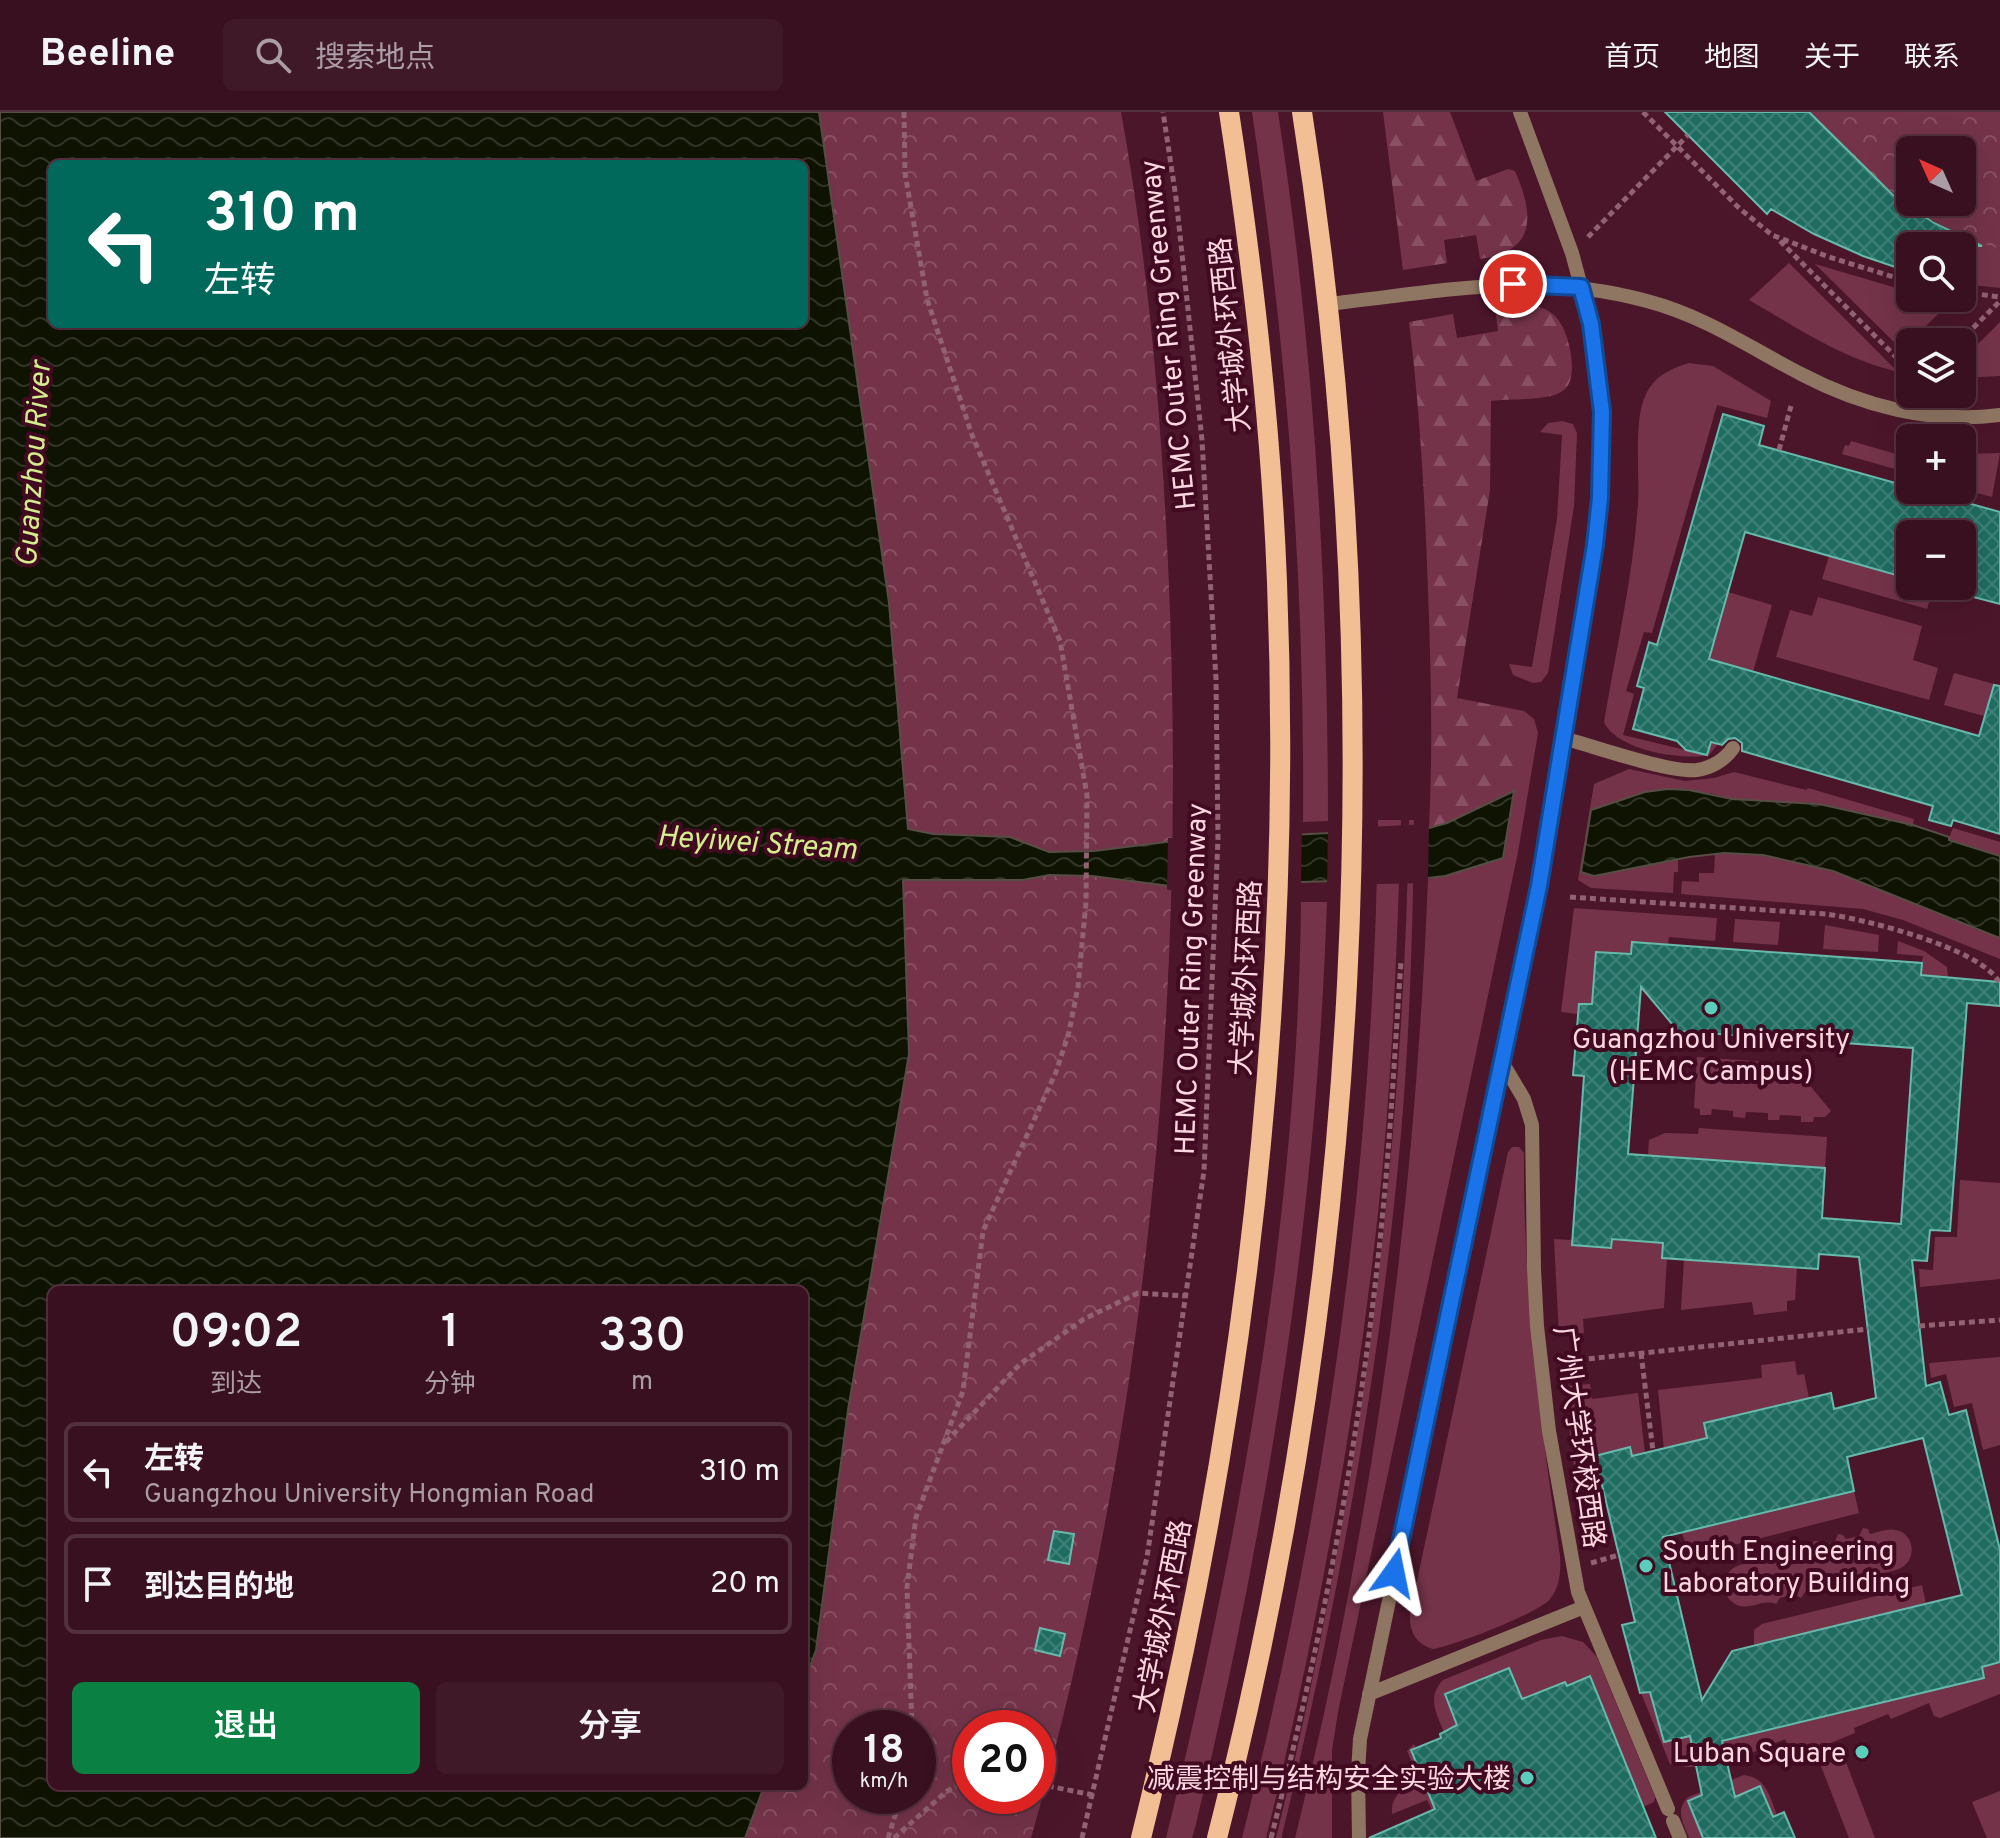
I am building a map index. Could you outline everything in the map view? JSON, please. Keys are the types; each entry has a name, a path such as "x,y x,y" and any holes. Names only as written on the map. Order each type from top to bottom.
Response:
{"main road":[{"name":"大学城外环西路","path":"1141,1838 1190,1625 1227,1421 1259,1175 1271,1040 1279,822 1279,673 1273,513 1251,262 1229,112"},
{"path":"1217,1838 1272,1597 1295,1475 1328,1239 1347,1009 1352,821 1350,609 1341,452 1327,304 1302,112"}],"lane":[{"path":"1359,1838 1358,1752 1539,886 1600,498 1601,404 1591,324 1572,253 1520,112"},
{"path":"1327,304 1495,285 1532,283 1581,287 1649,301 1693,316 1800,374 1856,399 1885,408 1941,416 2000,415"},
{"path":"1563,738 1668,766 1697,770 1721,761 1733,748"},
{"name":"广州大学环校西路","path":"1502,1062 1524,1099 1532,1125 1534,1269 1541,1364 1558,1484 1578,1592 1680,1838"},
{"path":"1369,1694 1584,1607"}],"path":[{"path":"904,112 905,173 927,299 972,435 1060,641 1087,795 1086,902 1078,987 1069,1032 1056,1072 983,1231 963,1391 916,1517 907,1587 911,1710"},
{"name":"HEMC Outer Ring Greenway","path":"1082,1838 1147,1557 1204,1171 1218,838 1216,679 1202,440 1176,198 1163,112"},
{"path":"1643,112 1739,208 1777,238 1896,357"},
{"path":"1572,253 1688,135"},
{"path":"1777,238 1896,278"},
{"path":"1976,295 2000,299"},
{"path":"1972,328 2000,299"},
{"path":"1779,450 1791,406"},
{"path":"1570,897 1826,914 1865,920 1904,932 1971,960 1990,971 1999,982"},
{"path":"1271,1838 1318,1632 1358,1407 1383,1211 1401,962"},
{"path":"942,1446 1020,1364 1084,1319 1138,1293 1185,1296"},
{"path":"1919,1326 2000,1320"},
{"path":"1541,1364 1868,1329"},
{"path":"1641,1353 1653,1451"},
{"path":"1664,1542 1675,1539"},
{"path":"1587,1565 1619,1555"},
{"path":"1056,1788 1093,1795"},
{"path":"894,1838 952,1789"},
{"path":"888,1838 895,1814"}],"green space":[{"path":"819,112 1121,112 1146,281 1162,451 1173,724 1171,885 1164,1046 1151,1207 1131,1366 1105,1525 1071,1682 1056,1740 1056,1710 952,1710 952,1814 1037,1814 1031,1838 745,1838 763,1790 808,1790 808,1671 816,1650 848,1410 909,1054 902,879 908,829 889,603"},
{"path":"1252,112 1278,112 1301,289 1322,554 1328,821 1303,822 1301,644 1291,466 1275,289"},
{"path":"1383,112 1450,112 1476,181 1508,169 1515,171 1526,202 1526,228 1521,239 1499,255 1480,259 1476,235 1444,240 1447,263 1403,270"},
{"path":"1809,112 2000,112 2000,249 1976,240 1976,232 1956,232 1926,216 1976,216 1976,136 1896,136 1896,195"},
{"path":"1976,241 2000,249 2000,288 1976,285"},
{"path":"1789,263 1896,371 1838,350 1749,300"},
{"path":"1815,264 1896,288 1896,312 1940,312 1924,328 1896,328 1896,344"},
{"path":"1515,305 1541,308 1560,322 1571,353 1571,375 1569,384 1557,394 1491,401 1490,490 1457,698 1524,711 1515,786 1514,791 1447,823 1429,828 1431,709 1427,556 1409,322 1453,314 1457,338 1498,331 1495,308"},
{"path":"2000,322 2000,376 1976,377 1976,346"},
{"path":"1689,363 1713,366 1771,401 1767,418 1717,405 1652,633 1644,632 1626,691 1634,694 1623,735 1706,755 1711,742 1718,744 1709,755 1697,756 1667,755 1635,746 1611,732 1604,722 1636,531 1638,432 1642,405 1646,394 1659,378"},
{"path":"1562,421 1573,424 1577,433 1574,506 1548,673 1541,682 1533,683 1513,675 1509,664 1532,667 1557,519 1562,435 1540,432 1548,423"},
{"path":"1851,441 1896,454 1896,469 1842,454 1845,445 1849,446"},
{"path":"2000,453 1992,497 1976,493 1976,454"},
{"path":"1829,556 1896,575 1896,600 1930,600 1927,609 1822,579"},
{"path":"1728,592 1772,605 1753,672 1709,659"},
{"path":"1818,597 1922,626 1913,660 1938,668 1929,700 1776,657 1790,610 1812,616"},
{"path":"1954,673 1994,684 1984,716 1944,705"},
{"path":"1524,711 1534,719 1538,733 1518,852 1338,1712 1332,1750 1332,1838 1295,1838 1347,1600 1386,1362 1413,1122 1428,879 1503,858"},
{"path":"1629,769 1685,781 1734,772 1808,788 1914,819 1913,825 1819,804 1732,799 1710,793 1581,871 1594,876 1678,858 1673,893 1591,888 1578,880 1594,784"},
{"path":"1378,820 1401,820 1390,1066 1369,1292 1346,1449 1318,1605 1285,1761 1266,1838 1242,1838 1299,1587 1340,1333 1356,1205 1367,1077"},
{"path":"1409,820 1414,820 1407,1055 1381,1311 1339,1574 1282,1838 1276,1838 1331,1586 1371,1333 1397,1077"},
{"path":"1953,828 2000,842 2000,856 1948,840"},
{"path":"1749,853 1781,858 1846,876 2000,938 2000,959 1903,920 1863,909 1681,894 1682,881 1699,882 1699,873 1714,873 1715,854"},
{"path":"1301,902 1327,902 1312,1137 1285,1367 1246,1595 1196,1824 1192,1838 1166,1838 1218,1608 1260,1374 1289,1137"},
{"path":"1574,908 1717,918 1715,941 1669,937 1668,944 1632,942 1631,954 1596,952 1592,1004 1579,1004 1578,1014 1561,1012"},
{"path":"1735,919 1780,922 1778,945 1733,942"},
{"path":"1825,925 1879,935 1878,952 1823,949"},
{"path":"1898,941 1924,951 1947,967 1948,978 1919,975 1923,956 1897,954"},
{"path":"1697,1057 1792,1064 1831,1111 1825,1117 1814,1117 1813,1122 1801,1122 1801,1116 1780,1115 1779,1120 1768,1120 1768,1113 1746,1112 1745,1118 1733,1117 1733,1111 1712,1109 1711,1115 1700,1115 1700,1109 1694,1108"},
{"path":"1699,1128 1827,1137 1825,1168 1653,1155 1626,1190 1628,1154 1648,1155 1649,1140 1665,1133 1698,1134"},
{"path":"1512,1147 1519,1147 1524,1153 1530,1305 1560,1556 1559,1579 1550,1599 1543,1605 1476,1636 1433,1649 1415,1636 1410,1614 1508,1152"},
{"path":"1960,1180 2000,1183 2000,1279 1920,1287 1919,1269 1933,1270 1935,1237 1957,1237"},
{"path":"1554,1239 1572,1240 1572,1245 1610,1248 1612,1239 1663,1243 1662,1257 1667,1258 1664,1308 1583,1319 1584,1333 1559,1336"},
{"path":"1684,1259 1797,1268 1795,1300 1787,1301 1787,1311 1754,1315 1752,1302 1681,1310"},
{"path":"2000,1357 2000,1445 1983,1450 1972,1403 1954,1407 1946,1374 1931,1378 1929,1363"},
{"path":"1795,1361 1797,1375 1804,1374 1809,1398 1704,1423 1707,1438 1664,1449 1658,1390 1762,1378 1761,1365"},
{"path":"1590,1384 1592,1399 1638,1393 1645,1453 1632,1456 1630,1447 1595,1456 1602,1485 1580,1490 1573,1461 1565,1386"},
{"path":"1854,1491 1859,1513 1710,1551 1691,1549 1682,1533"},
{"path":"1863,1528 1868,1529 1870,1534 1896,1530 1906,1535 1912,1551 1908,1562 1898,1569 1879,1574 1875,1580 1868,1576 1854,1580 1849,1586 1843,1583 1830,1586 1825,1593 1819,1588 1805,1592 1801,1598 1794,1594 1780,1598 1776,1604 1740,1606 1727,1596 1724,1585 1731,1570 1761,1560 1763,1553 1768,1552 1772,1557 1786,1554 1791,1546 1797,1551 1811,1548 1814,1541 1819,1541 1822,1546 1835,1542 1838,1534 1846,1539 1859,1536"},
{"path":"1922,1585 1926,1604 1754,1646 1754,1630 1762,1624"},
{"path":"1562,1636 1583,1642 1597,1657 1655,1797 1654,1802 1643,1807 1590,1676 1567,1686 1565,1682 1444,1732 1434,1699 1443,1680 1541,1640"},
{"path":"2000,1662 2000,1694 1940,1718 1934,1716 1929,1703 1891,1719 1888,1714 1854,1728 1855,1733 1826,1745 1827,1748 1794,1759 1785,1739 1714,1765 1685,1767 1670,1764 1641,1693 1652,1690 1696,1734 1700,1747 1984,1678 1981,1667"},
{"path":"1414,1744 1416,1748 1411,1751 1435,1809 1432,1810 1427,1800 1392,1814 1399,1793 1420,1782 1407,1751"},
{"path":"1844,1757 1875,1838 1849,1838 1821,1766"},
{"path":"1744,1775 1762,1784 1777,1815 1771,1817 1760,1786 1693,1814 1705,1838 1689,1838 1681,1812 1688,1797"},
{"path":"2000,1791 2000,1838 1987,1838 1972,1802"}],"water":[{"path":"0,112 819,112 889,603 908,829 933,834 1010,837 1049,852 1094,851 1174,841 1429,828 1447,823 1514,791 1503,858 1445,876 1170,886 1092,876 1049,875 1023,880 903,880 909,1054 848,1410 816,1650 808,1671 808,1286 48,1286 48,1790 763,1790 745,1838 0,1838"},
{"path":"1668,789 1732,799 1819,804 1913,825 2000,856 2000,938 1833,871 1763,855 1724,853 1594,876 1581,872 1591,810 1645,792"}],"pier":[{"path":"1429,824 1428,883 1327,885 1328,829"},
{"path":"1302,830 1301,886 1167,890 1168,838"}],"building":[{"path":"1665,112 1809,112 1896,197 1896,216 1924,216 1953,232 1896,232 1896,267 1814,234 1771,209 1767,214"},
{"path":"1723,414 1764,426 1759,445 1896,483 1896,504 1971,504 2000,512 2000,604 1976,598 1976,520 1896,520 1896,575 1745,532 1709,659 1979,736 1994,685 2000,686 2000,834 1953,820 1951,826 1929,820 1933,806 1742,751 1742,743 1735,738 1728,739 1722,745 1711,742 1707,755 1686,750 1677,741 1633,729 1644,688 1637,686 1649,642 1657,645"},
{"path":"1632,942 1922,963 1921,975 2000,982 2000,1006 1967,1003 1950,1231 1930,1230 1927,1261 1912,1260 1926,1386 1940,1382 1949,1415 1966,1410 2000,1550 2000,1662 1982,1667 1984,1678 1722,1741 1735,1797 1760,1786 1773,1817 1784,1812 1795,1838 1703,1838 1688,1801 1702,1795 1690,1736 1664,1742 1650,1692 1640,1693 1622,1625 1635,1622 1595,1456 1630,1447 1632,1456 1707,1438 1704,1423 1831,1393 1834,1409 1876,1398 1859,1257 1819,1254 1818,1269 1662,1258 1663,1243 1612,1239 1611,1248 1572,1245 1584,1076 1573,1075 1579,1004 1592,1004 1596,952 1631,954","holes":["1641,987 1678,1031 1913,1048 1901,1224 1822,1218 1825,1168 1628,1154","1923,1438 1962,1595 1732,1651 1702,1700 1663,1537 1854,1491 1847,1457"]},
{"path":"1054,1531 1074,1534 1069,1564 1048,1560"},
{"path":"1040,1628 1065,1634 1060,1656 1035,1650"},
{"name":"减震控制与结构安全实验大楼","path":"1509,1668 1522,1699 1590,1676 1656,1838 1369,1838 1435,1809 1411,1750 1441,1738 1440,1734 1457,1725 1445,1694"}],"place":[{"name":"Guangzhou University (HEMC Campus)","path":"1711,1008"},
{"name":"South Engineering Laboratory Building","path":"1646,1566"},
{"name":"Luban Square","path":"1862,1752"},
{"name":"减震控制与结构安全实验大楼","path":"1527,1778"}],"route":[{"path":"1394,1573 1539,886 1600,498 1602,456 1598,369 1581,287 1513,284"}],"water label":[{"name":"Guanzhou River","path":"33,464"},
{"name":"Heyiwei Stream","path":"757,842"}]}
